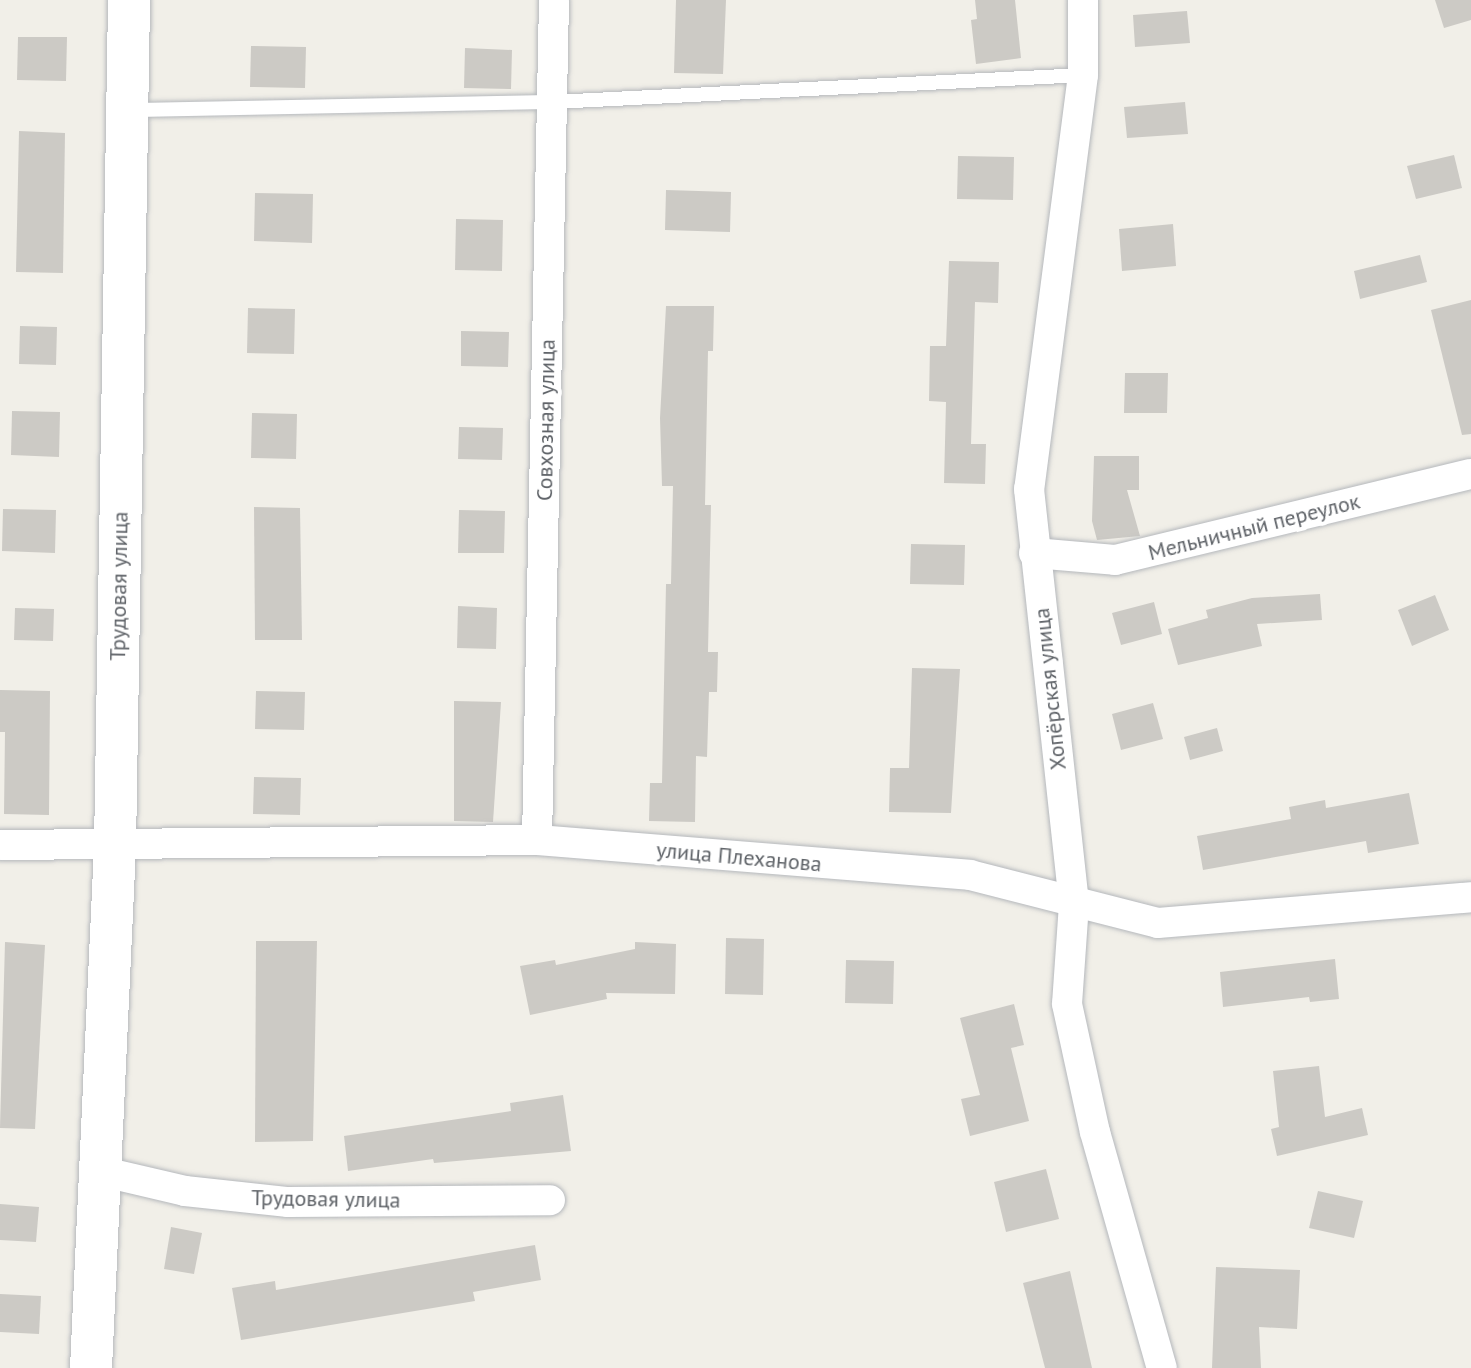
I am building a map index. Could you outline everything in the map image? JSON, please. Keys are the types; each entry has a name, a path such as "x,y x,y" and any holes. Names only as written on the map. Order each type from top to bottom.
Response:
{"street":[{"name":"Трудовая улица","path":"91,1368 104,1172 115,847 129,0"},
{"name":"Совхозная улица","path":"537,840 554,0"},
{"name":"Хопёрская улица","path":"1083,0 1083,75 1029,489 1074,904 1067,1004 1095,1132 1162,1368"},
{"name":"Мельничный переулок","path":"1034,553 1115,560 1471,474"},
{"name":"улица Плеханова","path":"0,845 115,847 537,840 970,875 1158,923 1471,897"},
{"name":"Трудовая улица","path":"104,1172 185,1191 288,1202 550,1200"}],"lane":[{"path":"127,110 554,102 1083,75"}],"building":[{"path":"676,0 726,0 723,74 674,73"},
{"path":"975,0 1015,0 1021,58 976,64 971,20 977,19"},
{"path":"1435,0 1471,0 1471,20 1444,28"},
{"path":"1187,11 1190,43 1135,47 1133,15"},
{"path":"18,37 67,37 66,81 17,80"},
{"path":"251,46 306,47 305,88 250,87"},
{"path":"465,48 512,50 511,89 464,88"},
{"path":"1185,102 1188,134 1127,138 1124,107"},
{"path":"19,131 65,133 63,273 16,272"},
{"path":"1454,155 1462,188 1416,199 1407,166"},
{"path":"958,156 1014,157 1013,200 957,199"},
{"path":"666,190 731,192 730,232 665,230"},
{"path":"255,193 313,194 312,243 254,241"},
{"path":"456,219 503,220 502,271 455,270"},
{"path":"1173,224 1176,266 1122,271 1119,229"},
{"path":"1420,255 1427,282 1360,299 1354,271"},
{"path":"949,261 999,262 998,303 975,302 971,444 986,444 985,484 944,483 946,402 929,401 930,346 946,346"},
{"path":"1471,300 1471,434 1462,435 1431,310"},
{"path":"666,306 714,306 713,351 708,351 705,505 711,505 708,652 718,652 717,692 709,692 707,757 696,756 695,822 649,821 650,783 662,783 666,584 671,584 673,486 662,486 660,418"},
{"path":"248,308 295,309 294,354 247,353"},
{"path":"20,326 57,327 56,365 19,364"},
{"path":"461,331 509,332 508,367 461,366"},
{"path":"1125,373 1168,373 1167,413 1124,413"},
{"path":"12,411 60,412 59,457 11,455"},
{"path":"252,413 297,414 296,459 251,458"},
{"path":"459,427 503,428 502,460 458,459"},
{"path":"1094,456 1139,456 1139,490 1127,490 1140,536 1097,540 1092,521"},
{"path":"254,507 300,508 302,640 255,640"},
{"path":"3,509 56,510 55,553 2,551"},
{"path":"459,510 505,511 504,553 458,553"},
{"path":"911,544 965,545 964,585 910,584"},
{"path":"1320,594 1322,620 1257,624 1262,646 1178,665 1168,629 1208,618 1206,610 1252,598"},
{"path":"1435,595 1449,630 1412,646 1398,610"},
{"path":"1154,602 1162,634 1121,645 1112,613"},
{"path":"458,606 497,608 496,649 457,648"},
{"path":"15,608 54,609 53,641 14,640"},
{"path":"912,668 960,669 951,813 889,812 890,768 909,768"},
{"path":"0,690 50,691 49,815 4,814 5,732 0,732"},
{"path":"256,691 305,692 304,730 255,729"},
{"path":"454,701 501,702 493,822 454,821"},
{"path":"1153,703 1163,739 1121,750 1112,714"},
{"path":"1217,728 1223,751 1190,760 1184,737"},
{"path":"254,777 301,778 300,815 253,814"},
{"path":"1409,793 1419,844 1368,853 1366,841 1203,870 1197,836 1291,819 1289,807 1325,800 1326,808"},
{"path":"726,938 764,939 763,995 725,994"},
{"path":"256,941 317,941 313,1141 255,1142"},
{"path":"5,942 45,945 35,1129 0,1128"},
{"path":"635,942 676,944 675,994 606,993 607,999 530,1015 520,966 555,960 556,965 635,949"},
{"path":"1335,959 1339,999 1310,1002 1309,997 1223,1007 1220,972"},
{"path":"846,960 894,961 893,1004 845,1003"},
{"path":"1014,1004 1024,1045 1011,1048 1029,1121 970,1136 961,1099 980,1095 960,1018"},
{"path":"1319,1066 1325,1117 1362,1108 1368,1135 1277,1156 1271,1129 1279,1127 1273,1071"},
{"path":"563,1095 571,1151 434,1163 433,1159 348,1171 344,1136 511,1111 510,1103"},
{"path":"1046,1169 1059,1219 1006,1232 994,1182"},
{"path":"1318,1191 1363,1201 1354,1238 1309,1228"},
{"path":"0,1204 39,1207 36,1242 0,1240"},
{"path":"171,1227 202,1233 194,1274 164,1269"},
{"path":"535,1245 541,1280 473,1292 475,1301 241,1340 232,1288 275,1281 276,1290"},
{"path":"1216,1267 1300,1270 1297,1329 1259,1327 1261,1368 1212,1368"},
{"path":"1070,1271 1092,1368 1045,1368 1023,1283"},
{"path":"0,1294 41,1296 39,1334 0,1332"}]}
